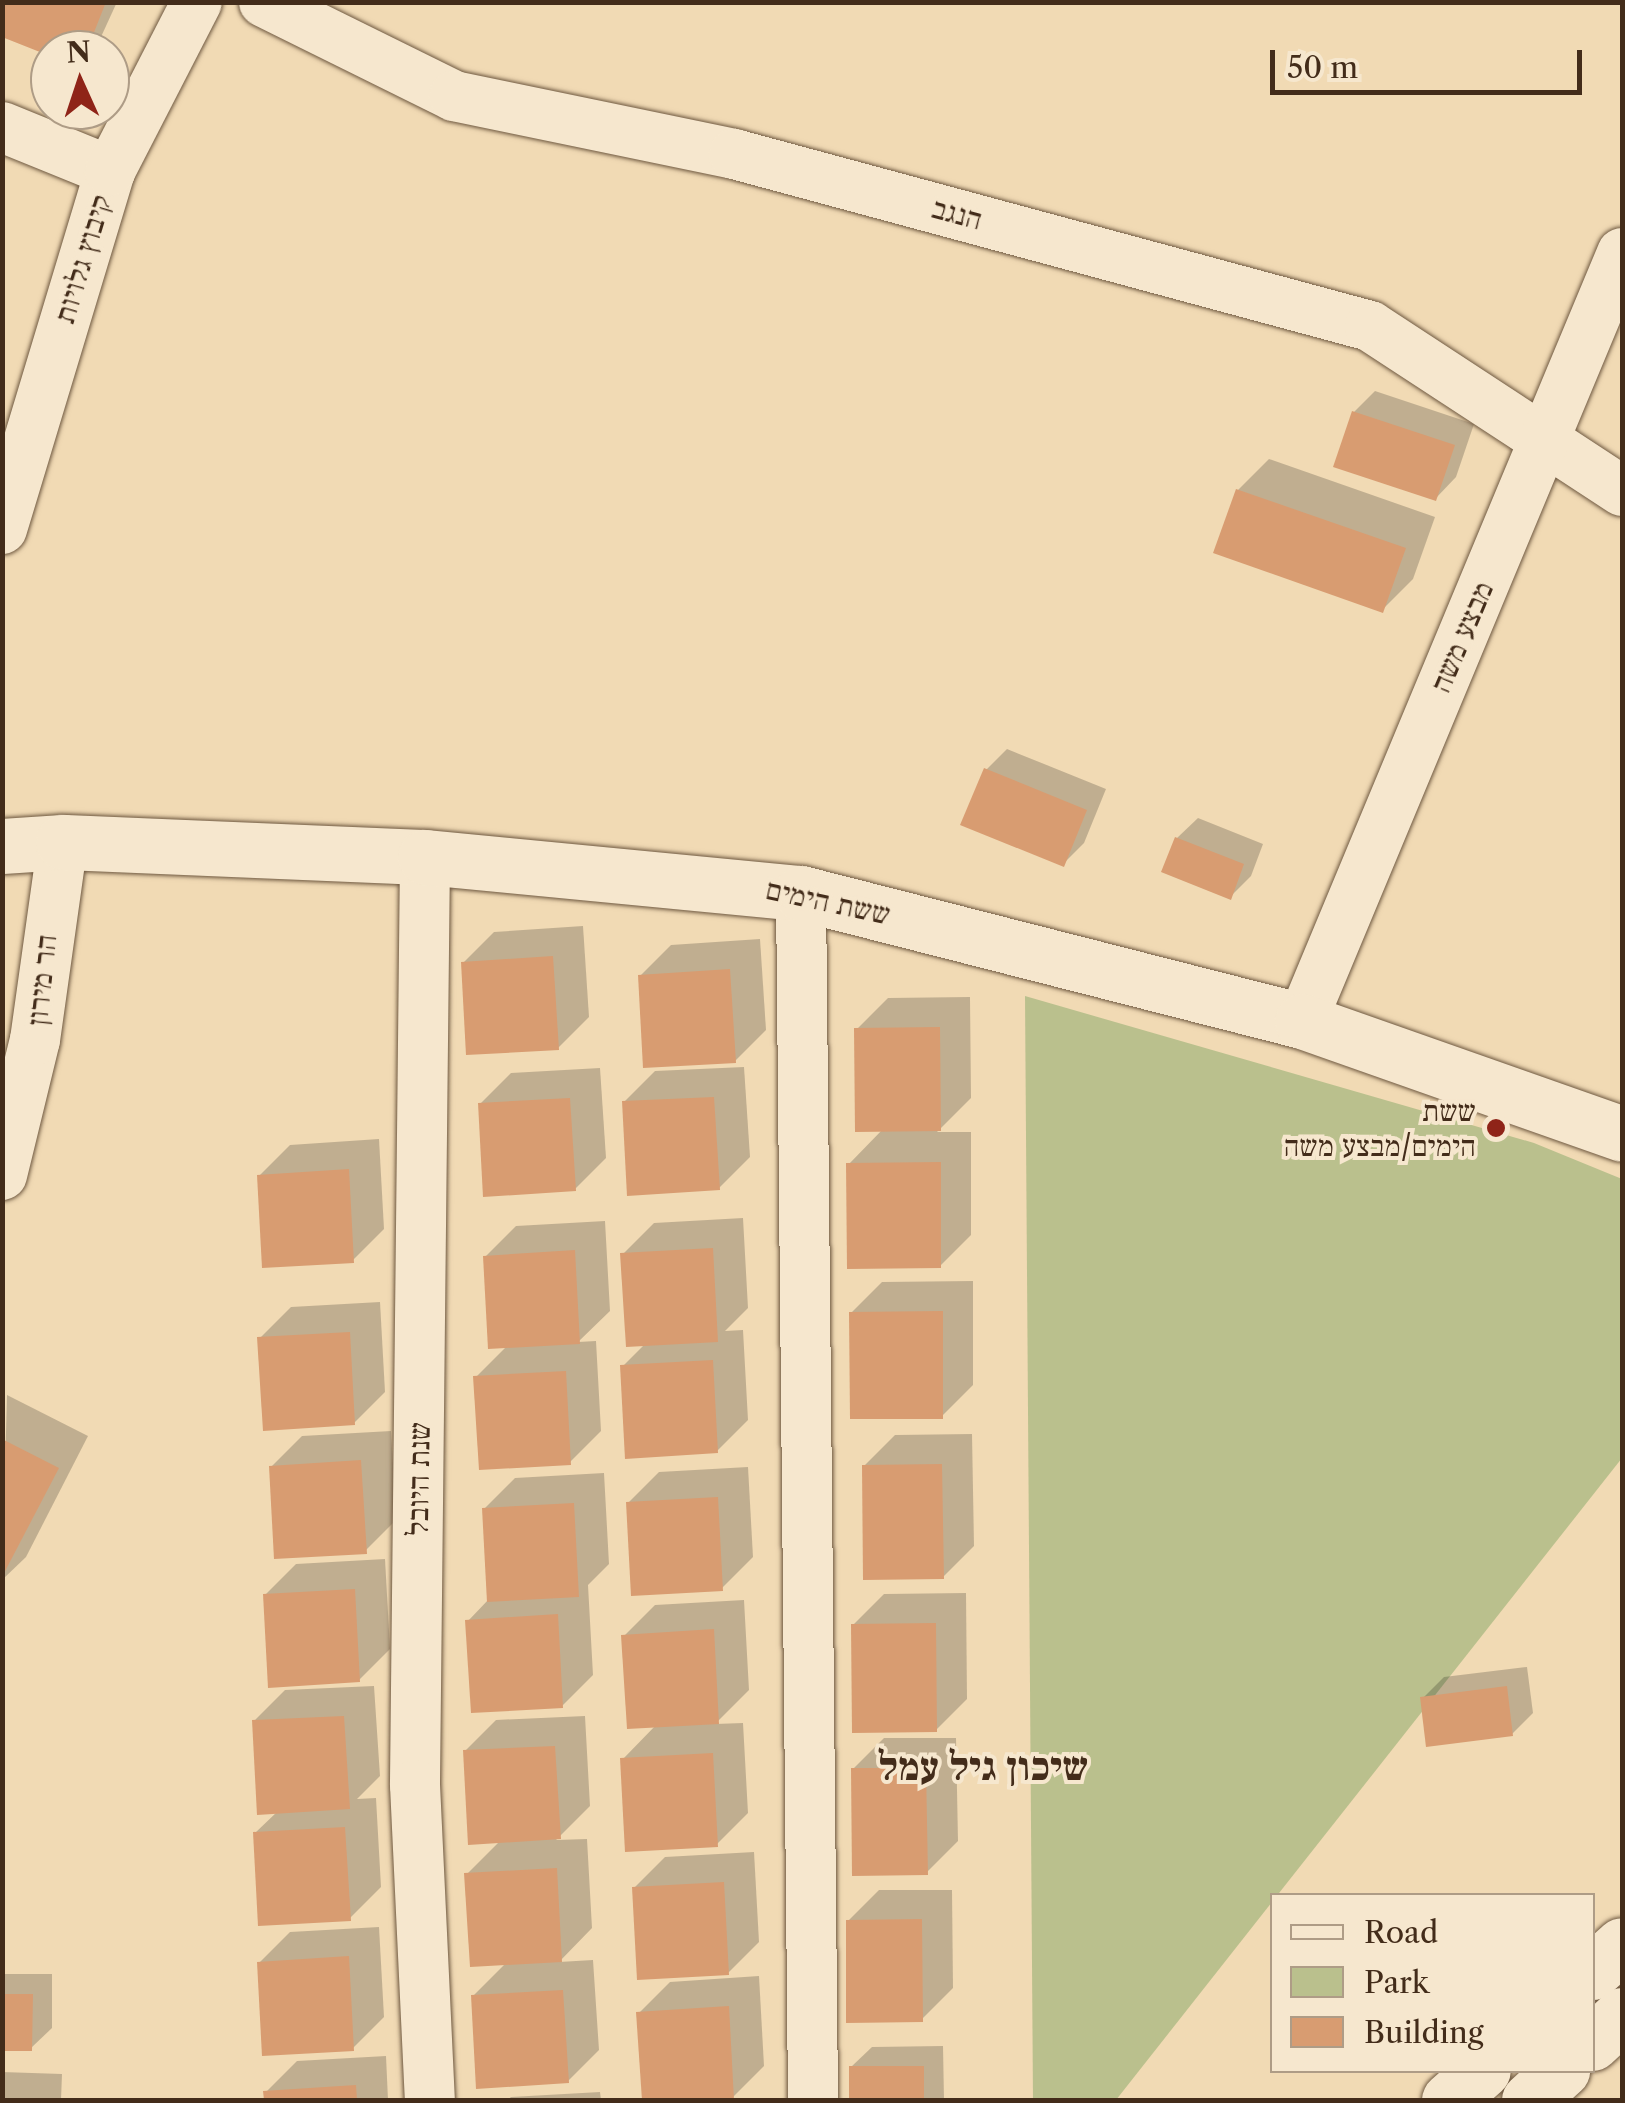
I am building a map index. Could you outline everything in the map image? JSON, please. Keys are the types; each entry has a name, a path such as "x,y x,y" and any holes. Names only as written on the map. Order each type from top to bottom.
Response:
{"street":[{"name":"קיבוץ גלויות","path":"2,529 110,172 197,2"},
{"name":"הנגב","path":"264,2 454,96 734,154 1370,326 1622,491"},
{"path":"2,126 110,172"},
{"name":"מבצע משה","path":"1302,1020 1622,253"},
{"name":"ששת הימים","path":"2,846 63,842 425,857 800,892 1302,1020 1622,1134"},
{"name":"הר מירון","path":"2,1175 35,1040 63,842"},
{"name":"שנת היובל","path":"425,857 415,1785 430,2100"},
{"path":"800,892 813,2100"},
{"path":"1595,1969 1622,1945"},
{"path":"1595,2039 1622,2015"},
{"path":"1449,2100 1480,2073"},
{"path":"1529,2100 1559,2073"}],"green space":[{"path":"1025,996 1534,1143 1622,1179 1622,1458 1279,1893 1270,1893 1270,1905 1116,2100 1033,2100"}],"building":[{"path":"2,2 106,2 95,30 30,30 30,48 2,37"},
{"path":"1352,411 1455,445 1436,501 1333,467"},
{"path":"1236,489 1406,548 1383,613 1213,553"},
{"path":"984,768 1087,810 1064,867 960,825"},
{"path":"1175,837 1244,864 1231,900 1161,872"},
{"path":"553,956 559,1050 466,1055 461,962"},
{"path":"730,969 736,1063 643,1068 638,975"},
{"path":"940,1027 941,1131 855,1132 854,1028"},
{"path":"714,1097 720,1190 627,1196 622,1101"},
{"path":"570,1098 576,1191 483,1197 478,1103"},
{"path":"941,1162 941,1268 847,1269 846,1163"},
{"path":"349,1169 354,1263 262,1268 257,1175"},
{"path":"713,1248 718,1342 626,1347 620,1253"},
{"path":"575,1250 580,1344 488,1349 483,1256"},
{"path":"943,1311 943,1419 850,1419 849,1312"},
{"path":"350,1332 355,1425 263,1431 257,1337"},
{"path":"713,1360 718,1453 625,1459 620,1365"},
{"path":"566,1371 571,1465 479,1470 473,1376"},
{"path":"2,1439 59,1468 2,1577"},
{"path":"361,1460 367,1554 274,1559 269,1466"},
{"path":"942,1464 944,1579 863,1580 862,1465"},
{"path":"718,1497 723,1591 631,1596 626,1502"},
{"path":"574,1503 579,1597 487,1602 482,1508"},
{"path":"355,1589 360,1682 268,1688 263,1594"},
{"path":"558,1614 563,1708 471,1713 465,1620"},
{"path":"936,1623 937,1732 852,1733 851,1624"},
{"path":"714,1629 719,1724 627,1729 621,1635"},
{"path":"1507,1686 1513,1736 1426,1747 1420,1697"},
{"path":"344,1716 350,1809 257,1815 252,1720"},
{"path":"555,1746 561,1839 468,1845 463,1750"},
{"path":"713,1753 718,1847 625,1852 620,1758"},
{"path":"851,1768 926,1768 928,1875 852,1876"},
{"path":"345,1827 351,1921 258,1926 253,1832"},
{"path":"557,1868 562,1962 470,1967 464,1873"},
{"path":"724,1882 729,1975 637,1980 632,1887"},
{"path":"922,1919 923,2022 846,2023 846,1920"},
{"path":"349,1956 354,2051 262,2056 257,1962"},
{"path":"563,1990 569,2083 476,2089 471,1995"},
{"path":"2,1994 33,1994 32,2051 2,2051"},
{"path":"729,2006 734,2100 642,2100 636,2012"},
{"path":"849,2066 924,2066 924,2100 849,2100"},
{"path":"356,2085 357,2100 264,2100 263,2091"}],"place":[{"name":"ששת הימים/מבצע משה","path":"1496,1128"}],"district":[{"name":"שיכון גיל עמל","path":"983,1766"}]}
